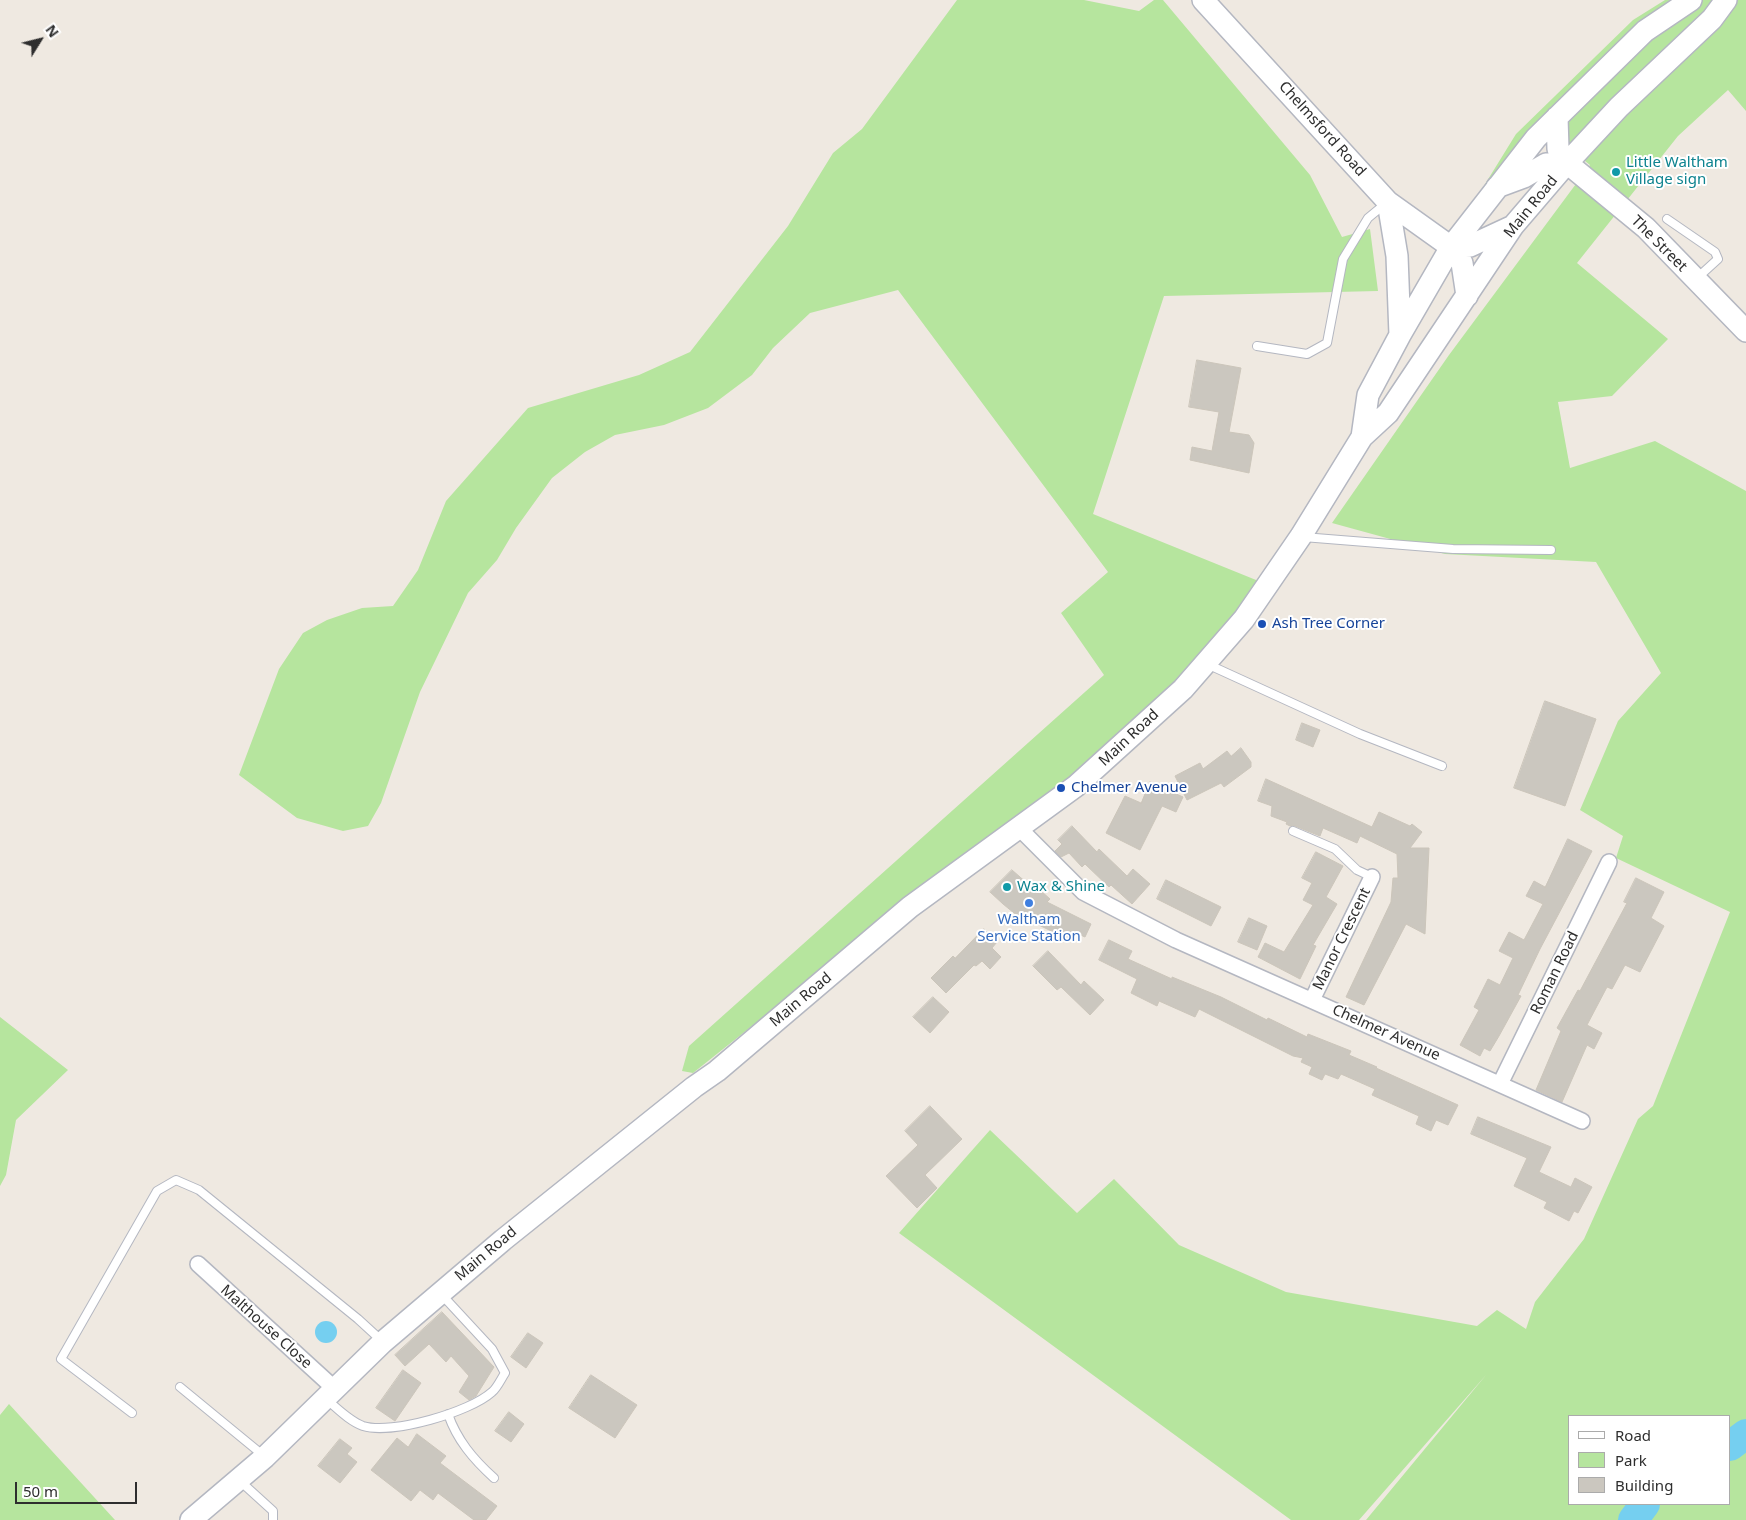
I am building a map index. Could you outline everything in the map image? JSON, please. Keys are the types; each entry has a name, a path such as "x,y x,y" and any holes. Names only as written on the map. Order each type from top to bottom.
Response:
{"main road":[{"name":"Chelmsford Road","path":"1203,0 1388,202 1451,247 1462,263 1466,296"},
{"name":"Main Road","path":"1362,437 1368,395 1451,247 1536,138 1645,30 1691,0"},
{"name":"Main Road","path":"191,1520 265,1457 383,1342 503,1240 694,1086 717,1071 910,907 1020,829 1076,786 1183,688 1244,619 1301,536 1362,437 1388,413 1513,226 1567,163 1619,107 1712,19 1726,0"},
{"name":"The Street","path":"1557,117 1558,150 1567,163 1646,228 1695,280 1721,302 1746,331"},
{"path":"1497,187 1524,177 1546,164 1567,163"},
{"path":"1388,202 1397,256 1400,335"},
{"path":"1451,247 1470,246 1513,226"}],"street":[{"name":"Chelmer Avenue","path":"1020,829 1083,892 1176,940 1582,1121"},
{"name":"Roman Road","path":"1500,1084 1609,862"},
{"name":"Manor Crescent","path":"1312,1000 1372,877"},
{"name":"Malthouse Close","path":"198,1264 330,1394"}],"lane":[{"path":"1257,346 1307,354 1327,343 1343,259 1368,218 1388,202"},
{"path":"1667,219 1715,252 1718,259 1695,280"},
{"path":"1301,536 1453,549 1551,550"},
{"path":"1205,663 1360,734 1442,766"},
{"path":"1293,831 1335,849 1357,870 1372,877"},
{"path":"132,1414 61,1359 157,1191 176,1180 199,1190 358,1319 383,1342"},
{"path":"330,1394 353,1421 377,1428 409,1424 448,1414 470,1406 493,1392 504,1373 492,1349 441,1293"},
{"path":"180,1387 265,1457"},
{"path":"448,1414 454,1431 463,1445 475,1460 494,1478"},
{"path":"238,1480 273,1511 273,1520"}],"green space":[{"path":"957,0 1084,0 1139,11 1154,0 1163,0 1310,175 1342,237 1370,229 1378,291 1164,296 1093,514 1261,582 1141,722 1046,803 904,905 693,1073 682,1071 689,1046 1104,675 1061,613 1108,572 898,290 810,313 773,348 752,375 708,408 664,425 615,435 585,452 552,478 516,528 497,560 468,593 420,692 381,803 368,826 343,831 297,818 239,775 279,669 303,633 327,620 362,608 393,606 418,570 446,501 528,408 639,375 690,352 788,226 833,153 862,129"},
{"path":"1665,0 1746,0 1746,111 1728,90 1678,136 1577,263 1668,339 1612,396 1558,402 1570,468 1655,441 1746,491 1746,1520 1366,1520 1486,1375 1359,1520 1291,1520 899,1233 990,1130 1077,1213 1114,1179 1179,1245 1286,1292 1477,1326 1497,1310 1526,1329 1535,1302 1584,1239 1638,1119 1653,1106 1730,912 1616,858 1623,836 1580,810 1618,721 1661,673 1596,562 1445,554 1332,523 1449,355 1590,165 1541,126 1453,236 1516,134 1633,20"},
{"path":"0,1017 68,1070 16,1120 6,1175 0,1186"},
{"path":"9,1404 115,1520 0,1520 0,1415"}],"water":[{"path":"326,1321 334,1324 337,1332 334,1340 326,1343 318,1340 315,1332 318,1324"}],"building":[{"path":"1197,360 1241,368 1229,432 1249,435 1254,443 1249,473 1190,460 1192,447 1212,451 1219,412 1189,407"},
{"path":"1545,701 1596,719 1565,806 1514,788"},
{"path":"1302,723 1320,730 1313,747 1296,740"},
{"path":"1241,748 1251,762 1251,767 1224,787 1221,783 1187,800 1175,776 1200,763 1203,769 1227,751 1231,756"},
{"path":"1266,779 1372,827 1379,812 1410,826 1412,824 1422,832 1410,848 1429,848 1425,934 1406,924 1364,1005 1346,997 1391,902 1393,878 1398,878 1397,854 1360,836 1357,843 1323,828 1320,836 1295,826 1290,826 1286,824 1287,822 1271,816 1272,806 1258,801"},
{"path":"1150,782 1183,797 1176,812 1162,806 1140,850 1106,833 1125,796 1141,803"},
{"path":"1072,826 1097,852 1099,849 1127,876 1133,869 1150,884 1132,904 1111,885 1109,887 1085,864 1082,867 1069,853 1061,857 1055,851 1062,844 1058,840"},
{"path":"1568,839 1592,851 1540,949 1518,995 1521,996 1490,1051 1484,1048 1480,1056 1460,1045 1479,1010 1474,1007 1488,979 1500,985 1513,958 1499,951 1509,932 1524,940 1543,904 1526,896 1534,881 1545,887"},
{"path":"1316,852 1343,866 1326,897 1337,904 1313,945 1316,946 1300,979 1258,957 1265,943 1284,952 1313,905 1303,900 1312,883 1302,878"},
{"path":"1012,870 1028,884 1030,881 1050,899 1047,902 1091,924 1085,937 1076,933 1072,941 1014,913 1003,904 990,892"},
{"path":"1636,878 1664,892 1651,918 1664,926 1640,972 1625,965 1612,989 1607,987 1587,1025 1602,1033 1594,1049 1587,1045 1562,1102 1536,1090 1561,1031 1557,1028 1578,990 1580,991 1627,903 1624,902"},
{"path":"1166,880 1221,907 1211,926 1157,899"},
{"path":"1249,918 1267,926 1257,950 1238,942"},
{"path":"984,929 997,942 992,948 1001,957 990,969 982,961 976,966 974,965 946,993 931,978 953,956 955,958"},
{"path":"1109,940 1132,951 1128,959 1172,979 1172,977 1221,997 1307,1037 1308,1034 1351,1051 1349,1055 1458,1105 1448,1125 1436,1120 1431,1131 1416,1124 1419,1116 1372,1095 1375,1089 1341,1074 1338,1079 1325,1074 1322,1080 1309,1074 1312,1067 1301,1062 1303,1058 1293,1056 1199,1009 1195,1017 1159,1001 1157,1006 1131,993 1137,979 1099,960"},
{"path":"1048,951 1081,985 1084,981 1104,1000 1090,1015 1061,987 1057,990 1033,966"},
{"path":"933,997 949,1012 930,1033 913,1017"},
{"path":"930,1106 962,1139 925,1175 937,1188 917,1208 886,1176 918,1145 905,1131"},
{"path":"1478,1117 1551,1147 1539,1172 1571,1187 1575,1178 1592,1187 1578,1213 1574,1211 1569,1221 1544,1208 1547,1202 1514,1186 1527,1158 1471,1134"},
{"path":"442,1312 494,1367 476,1396 469,1400 459,1392 469,1376 451,1356 446,1362 429,1344 405,1366 395,1355"},
{"path":"528,1333 543,1343 526,1368 511,1357"},
{"path":"403,1370 421,1383 395,1421 376,1408"},
{"path":"591,1375 637,1405 615,1438 569,1408"},
{"path":"509,1412 524,1424 511,1442 495,1431"},
{"path":"417,1434 446,1456 440,1463 497,1506 486,1520 474,1520 438,1493 433,1500 420,1490 411,1501 371,1470 397,1438 408,1447"},
{"path":"340,1439 352,1448 347,1454 357,1462 340,1483 318,1466"}],"waterway":[{"path":"1731,1445 1746,1434"},
{"path":"1633,1520 1644,1505"}],"place":[{"name":"Little Waltham Village sign","path":"1616,172"},
{"name":"Ash Tree Corner","path":"1262,624"},
{"name":"Chelmer Avenue","path":"1061,788"},
{"name":"Wax & Shine","path":"1007,887"},
{"name":"Waltham Service Station","path":"1029,903"}]}
